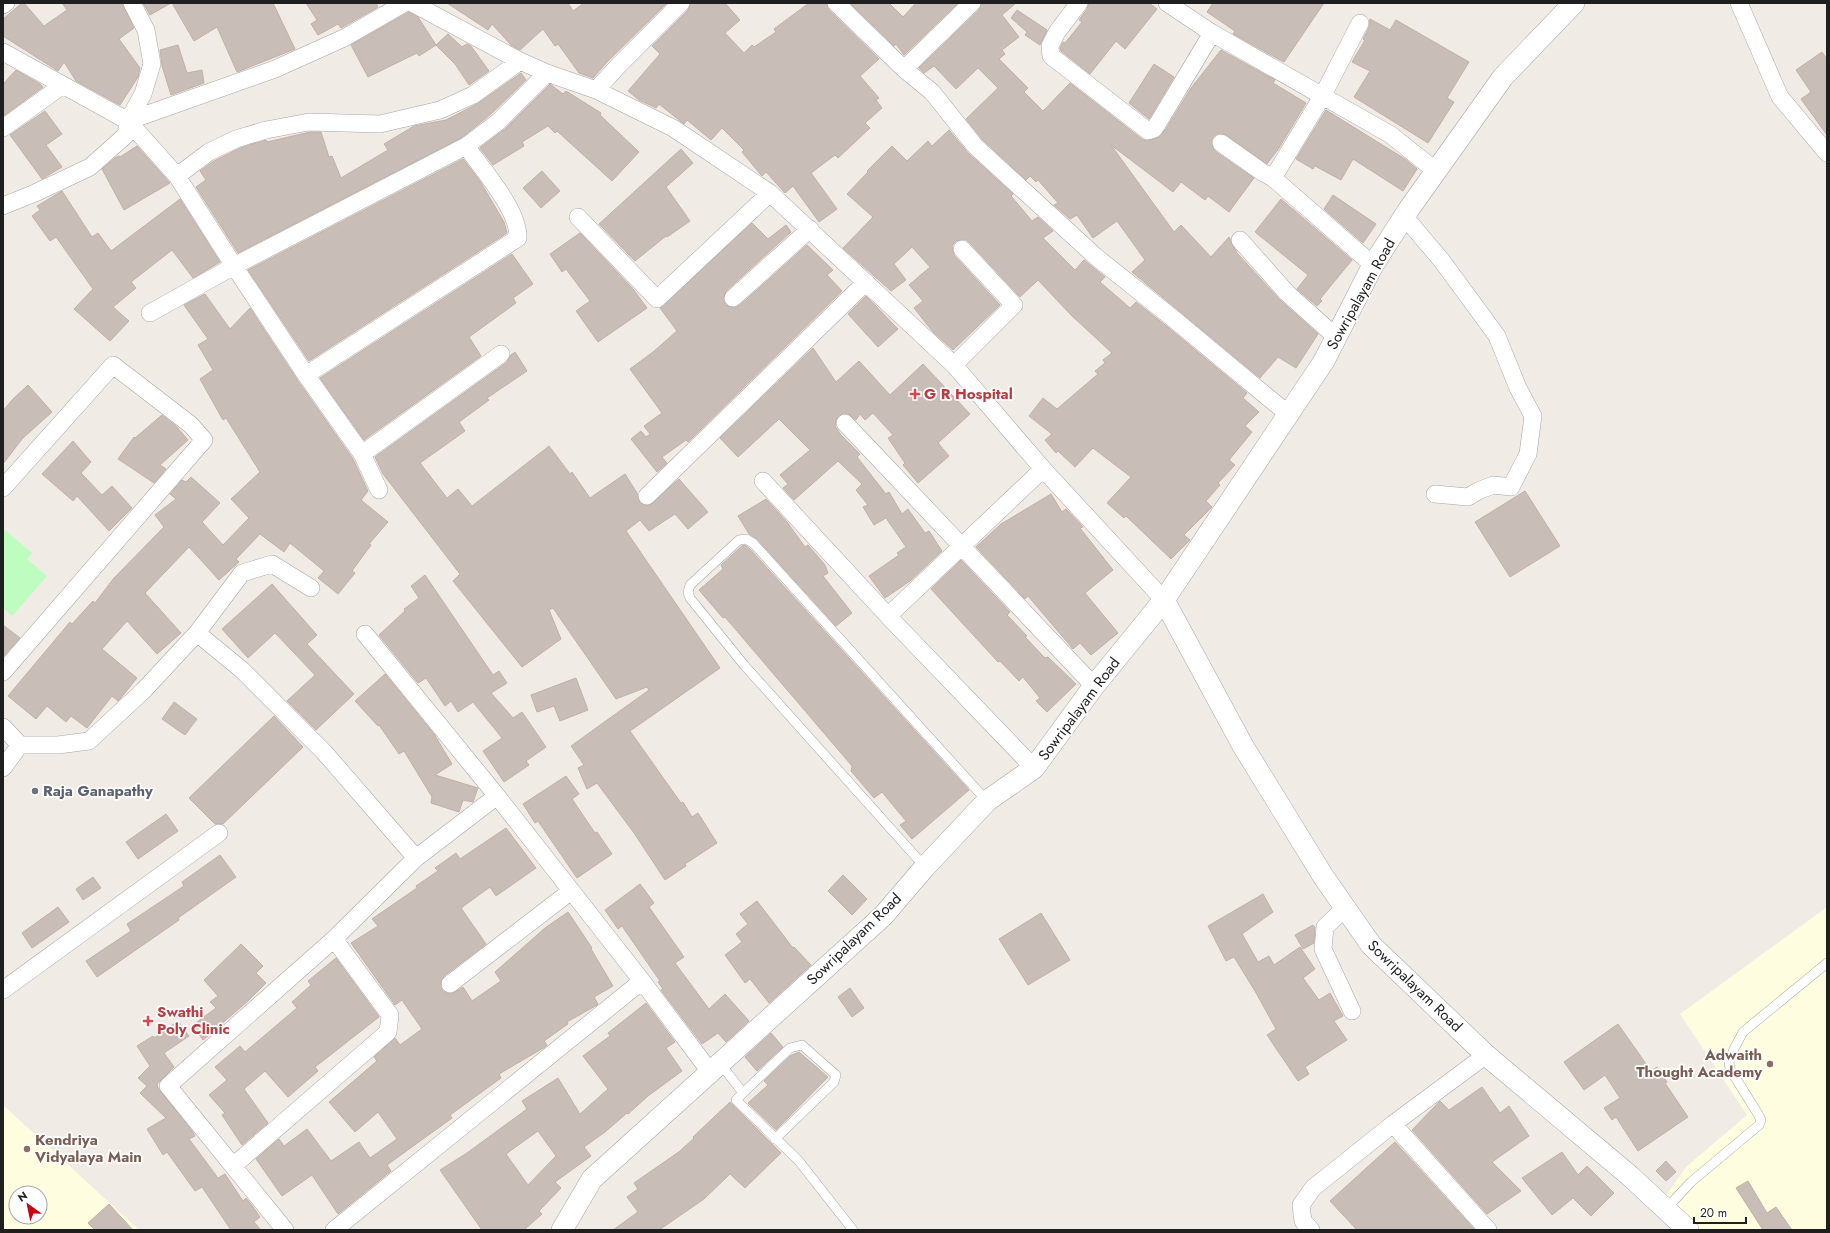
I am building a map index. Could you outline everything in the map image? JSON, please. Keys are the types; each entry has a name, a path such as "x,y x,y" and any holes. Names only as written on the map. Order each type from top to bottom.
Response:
{"street":[{"path":"3,206 35,193 90,167 126,135 128,121 143,94 152,64 146,30 132,3"},
{"path":"128,121 275,69 344,38 405,3"},
{"path":"412,3 520,61 547,73 596,90 673,128 770,193 954,365 1043,469 1164,600"},
{"path":"596,90 681,3"},
{"path":"836,3 904,69 932,92 975,146 1095,256 1288,414"},
{"path":"904,69 972,3"},
{"path":"1079,3 1057,32 1050,46 1051,56 1148,131 1154,129 1158,123 1212,33"},
{"path":"1167,3 1212,33 1391,135 1436,171"},
{"name":"Sowripalayam Road","path":"562,1230 592,1179 883,916 925,867 987,801 1034,768 1094,686 1164,600 1324,361 1373,265 1404,216 1503,77 1574,3"},
{"path":"1739,3 1780,97 1827,153"},
{"path":"1273,178 1323,95 1360,23"},
{"path":"3,52 128,121 177,176 306,375 362,454 379,490"},
{"path":"177,176 209,152 236,139 266,130 309,122 380,124 440,110 473,95 520,61"},
{"path":"150,313 234,266 466,146 498,122 547,73"},
{"path":"3,128 63,85"},
{"path":"1221,143 1273,178 1373,265"},
{"path":"306,375 518,238 519,228 510,207 466,146"},
{"path":"578,217 657,299 770,193"},
{"path":"1404,216 1442,261 1497,336 1518,388 1532,416 1528,454 1510,487 1493,485 1468,497 1435,494"},
{"path":"733,298 810,229"},
{"path":"1240,240 1288,293 1336,337"},
{"path":"954,365 1014,304 962,249"},
{"path":"647,496 866,282"},
{"path":"362,454 501,354"},
{"path":"3,488 113,365 191,425 204,440 3,672"},
{"path":"845,423 1094,686"},
{"path":"888,616 1043,469"},
{"path":"763,481 888,616 1034,768"},
{"path":"3,727 20,745 58,745 89,741 143,691 196,633 242,573 272,564 310,588"},
{"name":"Sowripalayam Road","path":"1164,600 1243,746 1323,876 1371,945 1486,1055 1630,1176 1688,1230"},
{"path":"196,633 242,670 324,752 416,858"},
{"path":"365,634 497,796 642,981 715,1068"},
{"path":"3,768 20,745"},
{"path":"285,1230 168,1086 334,939 416,858 497,796"},
{"path":"3,990 219,833"},
{"path":"450,984 571,891"},
{"path":"1345,908 1325,927 1323,950 1352,1012"},
{"path":"233,1166 388,1032 390,1015 334,939"},
{"path":"334,1230 642,981"},
{"path":"1311,1230 1303,1221 1301,1205 1314,1188 1393,1124 1486,1055"},
{"path":"1393,1124 1488,1230"}],"lane":[{"path":"925,867 744,665 690,598 688,592 690,585 739,540 746,539 753,543 987,801"},
{"path":"1666,1210 1691,1182 1760,1125 1762,1120 1730,1069 1729,1062 1743,1032 1827,963"},
{"path":"775,1139 834,1082 836,1075 802,1044 790,1048 736,1100 775,1139 798,1160 853,1230"},
{"path":"715,1068 743,1093"}],"shaded area":[{"name":"Adwaith Thought Academy","path":"1827,907 1827,1230 1701,1230 1665,1197 1686,1167 1747,1115 1680,1014"},
{"name":"Kendriya Vidyalaya Main","path":"3,1105 139,1230 3,1230"}],"green space":[{"path":"5,530 32,553 27,559 47,576 12,616 3,608 3,532"}],"building":[{"path":"22,3 24,3 44,26 67,10 62,3 122,3 134,28 119,39 140,68 138,77 120,105 76,81 64,62 58,71 3,36 3,19"},
{"path":"143,3 171,3 150,15"},
{"path":"172,3 273,3 295,49 237,72 217,27 194,41"},
{"path":"306,3 376,3 378,7 341,28 338,24 318,35 311,24 317,20"},
{"path":"447,3 568,3 573,11 584,3 667,3 608,61 593,78 579,73 558,44 555,46 543,29 520,50 511,45 492,24 488,30"},
{"path":"691,3 725,3 740,20 725,33 744,53 752,45 754,47 776,32 774,29 809,3 826,3 829,10 879,59 860,76 879,98 876,100 882,108 865,123 870,128 838,158 835,155 811,173 837,209 819,222 793,186 785,193 766,172 762,176 742,152 744,150 722,128 711,140 687,120 684,124 659,104 656,108 639,100 628,91 660,54 652,46 688,10"},
{"path":"850,3 889,3 903,17 916,3 958,3 904,55 896,44 894,46"},
{"path":"982,3 1016,3 1002,15 1019,37 1002,50 1005,54 999,59 1028,88 1024,92 1043,111 1070,83 1142,139 1147,141 1157,138 1166,129 1191,88 1221,50 1275,80 1273,83 1306,103 1279,148 1267,164 1226,135 1217,134 1213,137 1211,142 1215,151 1254,178 1229,212 1208,196 1205,200 1181,182 1173,192 1111,145 1174,232 1181,225 1211,257 1229,237 1237,253 1280,300 1318,334 1296,368 1278,357 1260,378 1132,272 1145,260 1117,221 1093,238 1077,215 1070,219 1054,205 1058,203 1038,180 1036,182 1030,176 1026,180 982,139 966,119 998,88 978,68 956,89 934,66 924,73 919,68 979,10"},
{"path":"1089,3 1149,3 1157,9 1125,49 1116,41 1090,74 1061,51 1060,48 1063,42 1065,43 1082,22 1079,20 1087,9"},
{"path":"1213,3 1324,3 1284,62 1233,34 1235,31 1207,12"},
{"path":"1017,10 1047,30 1040,45 1025,35 1027,32 1011,18"},
{"path":"409,12 418,17 436,45 419,56 417,53 368,77 351,45"},
{"path":"1370,19 1390,30 1396,20 1469,62 1447,98 1454,102 1428,143 1354,97 1370,71 1352,62 1365,40 1363,39 1369,27"},
{"path":"448,34 462,47 467,44 471,46 489,71 469,85 455,64 436,45"},
{"path":"178,45 187,73 202,70 204,83 171,95 162,66 160,50"},
{"path":"1822,52 1827,59 1827,135 1801,99 1811,92 1796,70"},
{"path":"1154,64 1174,77 1149,119 1129,103"},
{"path":"16,70 43,87 3,116 3,84"},
{"path":"521,73 526,80 491,114 461,138 238,253 196,187 206,180 200,171 214,161 240,148 266,140 267,142 310,132 321,132 329,157 332,156 341,178 388,150 384,144 414,126 446,120 477,104"},
{"path":"550,84 563,94 566,91 601,113 600,115 639,152 612,181 557,131 555,133 548,126 522,142 524,146 493,165 480,148 505,129"},
{"path":"1326,110 1405,159 1417,169 1403,191 1353,159 1341,180 1315,166 1313,169 1296,159"},
{"path":"45,111 62,134 46,145 62,167 42,179 10,135"},
{"path":"949,130 968,153 1013,194 1011,196 1032,221 1038,217 1053,231 1043,238 1075,270 1084,260 1105,277 1100,282 1130,308 1136,302 1247,393 1243,398 1259,412 1245,426 1252,432 1229,460 1235,465 1218,483 1220,485 1206,501 1212,507 1184,535 1190,540 1171,559 1126,516 1124,518 1107,503 1131,477 1093,448 1075,467 1058,451 1056,453 1045,440 1052,434 1029,416 1043,398 1057,409 1098,374 1095,371 1105,363 1103,360 1112,353 1071,315 1038,280 1020,297 969,242 965,239 956,241 952,246 954,255 1000,305 953,350 933,332 914,308 923,301 909,285 930,267 912,247 894,264 906,280 891,291 843,248 873,217 847,194 868,172 867,171 892,146 907,161 928,141 932,146"},
{"path":"137,146 170,183 124,210 102,169 115,158 120,157"},
{"path":"681,149 693,163 666,187 690,221 667,237 666,236 635,261 599,224"},
{"path":"463,159 480,181 504,222 507,233 309,361 248,270"},
{"path":"542,171 560,191 541,208 523,188"},
{"path":"62,191 92,237 98,233 111,251 180,199 220,262 193,278 172,250 131,282 136,288 113,307 129,321 110,341 74,309 93,289 56,237 50,241 32,216 40,210 37,206"},
{"path":"1333,195 1376,224 1363,243 1324,209"},
{"path":"1281,199 1352,260 1320,299 1322,301 1317,306 1297,289 1308,275 1255,232"},
{"path":"752,223 768,239 786,225 791,232 726,291 723,300 726,305 735,308 740,305 807,245 833,270 827,275 842,291 688,442 686,440 662,457 667,463 657,472 631,439 641,431 646,437 650,434 644,426 662,413 630,369 653,352 677,331 660,308"},
{"path":"580,233 633,289 647,308 598,342 576,311 590,301 566,269 562,272 550,254"},
{"path":"512,254 533,284 513,298 516,303 469,337 481,356 364,440 320,378"},
{"path":"205,294 230,329 250,308 298,381 353,459 368,491 361,500 388,522 369,544 371,545 352,571 355,573 338,594 318,578 324,571 290,543 284,552 260,534 236,559 239,562 219,580 189,547 145,593 181,633 157,654 127,621 102,649 137,678 120,699 118,701 112,696 87,728 71,716 66,722 47,706 36,719 8,696 70,622 72,624 93,601 95,603 114,578 164,527 155,515 176,499 170,494 182,480 186,482 191,477 220,503 202,522 223,545 249,518 231,499 260,472 226,418 223,420 200,379 213,370 198,345 208,339 184,305"},
{"path":"866,296 898,329 878,347 848,314"},
{"path":"813,348 836,382 859,361 890,395 923,364 970,414 938,443 949,456 918,483 903,465 905,463 888,438 893,435 873,413 865,420 860,414 856,420 848,414 843,413 836,420 835,426 841,435 860,454 857,457 886,494 889,492 902,514 908,509 925,533 929,531 942,551 910,581 885,598 869,576 899,555 897,553 906,547 886,518 874,525 863,507 868,505 856,490 862,484 838,461 794,500 783,488 788,484 780,475 810,450 779,419 738,457 720,438"},
{"path":"515,352 527,371 487,398 489,400 459,422 465,431 420,463 447,498 458,489 472,506 549,446 570,474 572,472 590,498 625,474 637,493 640,503 649,506 679,479 708,512 688,529 675,514 649,531 640,520 626,531 720,668 630,731 681,803 683,802 692,817 698,813 717,843 685,864 686,866 665,880 634,833 597,783 587,789 578,768 584,765 571,746 649,690 647,687 616,699 553,608 549,610 561,639 522,667 453,581 460,574 383,474 375,457 507,362 511,355"},
{"path":"28,385 52,412 22,439 3,464 3,411"},
{"path":"162,415 176,426 188,440 160,465 166,469 154,483 118,459 134,437 135,438"},
{"path":"73,441 91,462 81,473 102,495 112,486 132,508 109,531 77,496 73,501 42,474"},
{"path":"1525,491 1560,546 1510,577 1475,522"},
{"path":"1051,494 1062,512 1066,509 1083,527 1080,528 1113,570 1085,593 1118,633 1091,655 1080,643 1073,649 1028,596 1025,599 976,547 1001,524"},
{"path":"766,499 787,522 805,547 808,545 825,565 828,573 823,576 852,613 836,626 757,539 749,534 738,516"},
{"path":"745,545 969,790 912,839 900,825 906,821 882,792 874,798 851,771 852,766 725,617 723,618 699,590 723,569 721,565"},
{"path":"961,560 1010,612 1007,615 1027,636 1025,637 1045,658 1048,657 1076,684 1047,712 1036,701 1040,698 1023,677 1019,681 1000,661 998,662 931,589"},
{"path":"425,575 493,675 499,671 507,683 491,693 513,718 522,712 546,747 526,761 529,765 504,782 483,751 502,738 473,702 458,712 451,701 445,706 426,678 418,683 379,635 405,611 404,609 419,598 411,586"},
{"path":"272,584 317,635 307,644 354,694 316,730 287,701 315,675 275,633 248,658 222,629"},
{"path":"3,625 20,638 3,657"},
{"path":"385,674 434,734 452,764 435,775 478,788 473,802 463,800 459,812 431,803 432,797 404,751 399,754 379,725 378,726 355,701"},
{"path":"576,678 588,710 560,721 554,706 537,712 531,695"},
{"path":"174,702 197,719 185,735 162,719"},
{"path":"274,716 303,747 223,824 215,824 189,798"},
{"path":"566,776 579,794 572,799 595,833 597,832 612,854 577,878 538,821 535,823 523,804"},
{"path":"166,814 178,831 138,859 126,842"},
{"path":"506,828 536,868 496,896 490,887 461,908 486,944 444,976 440,985 442,990 446,993 452,994 463,987 472,1001 501,981 495,972 545,928 568,912 592,948 591,949 613,986 594,997 598,1004 597,1005 567,1022 568,1024 544,1041 547,1045 545,1047 499,1074 501,1078 450,1115 452,1118 387,1165 391,1171 338,1214 312,1175 282,1196 256,1159 279,1139 284,1146 307,1129 331,1161 359,1142 370,1158 397,1139 378,1112 355,1132 329,1102 377,1061 374,1057 395,1038 400,1045 422,1029 402,1000 395,1005 351,943 378,926 372,919 417,888 416,886 438,871 435,868 456,853 460,859"},
{"path":"220,855 236,877 178,918 179,920 97,977 86,961 131,931 127,924 184,886 182,882"},
{"path":"843,875 867,899 852,915 828,891"},
{"path":"93,877 101,888 83,900 76,889"},
{"path":"640,884 654,903 649,907 684,957 675,963 709,1009 725,994 749,1021 726,1042 718,1033 702,1044 661,990 663,989 658,982 660,981 622,926 618,929 605,910"},
{"path":"1263,894 1273,912 1242,934 1258,962 1269,956 1274,965 1300,947 1315,969 1303,978 1319,1000 1330,993 1343,1016 1334,1021 1347,1040 1305,1067 1309,1074 1298,1081 1267,1035 1276,1029 1255,991 1234,957 1226,961 1208,926"},
{"path":"757,901 793,948 794,947 811,965 769,1003 750,979 745,983 725,955 742,942 736,934 748,924 740,914"},
{"path":"58,907 69,922 32,948 22,933"},
{"path":"1041,913 1070,960 1028,985 999,939"},
{"path":"1313,925 1315,927 1314,943 1303,949 1295,935"},
{"path":"241,944 263,966 256,973 266,983 249,1000 203,1040 193,1025 216,1008 210,1002 218,996 204,980"},
{"path":"336,958 379,1017 315,1067 318,1071 288,1097 265,1071 244,1089 268,1123 242,1145 222,1115 225,1113 209,1095 227,1080 215,1067 240,1046 245,1052 297,1008 292,1002 311,985 308,981"},
{"path":"850,988 864,1008 852,1017 838,997"},
{"path":"646,1003 675,1042 666,1048 682,1071 584,1147 591,1156 555,1182 561,1188 539,1211 542,1214 524,1230 482,1230 440,1170 467,1153 527,1109 522,1101 558,1078 580,1114 608,1089 583,1056 610,1036 608,1033","holes":["538,1131 556,1156 528,1185 506,1154"]},
{"path":"178,1021 189,1036 164,1053 174,1067 157,1084 158,1088 192,1131 195,1136 189,1139 218,1178 225,1174 243,1201 246,1198 251,1204 260,1217 254,1222 261,1230 231,1230 202,1187 195,1191 167,1152 163,1155 147,1129 166,1118 140,1093 147,1086 138,1078 150,1066 137,1046 153,1036 154,1038"},
{"path":"1618,1024 1651,1071 1657,1067 1667,1082 1665,1083 1688,1117 1638,1151 1616,1117 1612,1120 1604,1108 1620,1098 1605,1075 1584,1090 1564,1062"},
{"path":"771,1033 783,1047 757,1071 745,1057"},
{"path":"799,1052 828,1077 776,1130 748,1103 768,1085 764,1081 790,1056"},
{"path":"1482,1087 1500,1113 1509,1106 1529,1136 1492,1162 1521,1191 1487,1214 1412,1130 1440,1101 1449,1110"},
{"path":"730,1102 781,1153 745,1188 730,1174 704,1199 659,1230 613,1230 638,1212 627,1197 638,1189 634,1183 680,1151"},
{"path":"1395,1142 1475,1230 1357,1230 1330,1201"},
{"path":"1562,1152 1578,1175 1587,1166 1614,1193 1591,1216 1573,1198 1552,1215 1522,1178"},
{"path":"1666,1161 1676,1172 1666,1181 1656,1171"},
{"path":"1748,1181 1767,1213 1776,1207 1792,1230 1763,1230 1736,1188"},
{"path":"109,1204 133,1230 95,1230 88,1223"}],"place":[{"name":"G R Hospital","path":"915,394"},
{"name":"Raja Ganapathy","path":"35,791"},
{"name":"Swathi Poly Clinic","path":"148,1021"},
{"name":"Adwaith Thought Academy","path":"1770,1064"},
{"name":"Kendriya Vidyalaya Main","path":"27,1149"}]}
